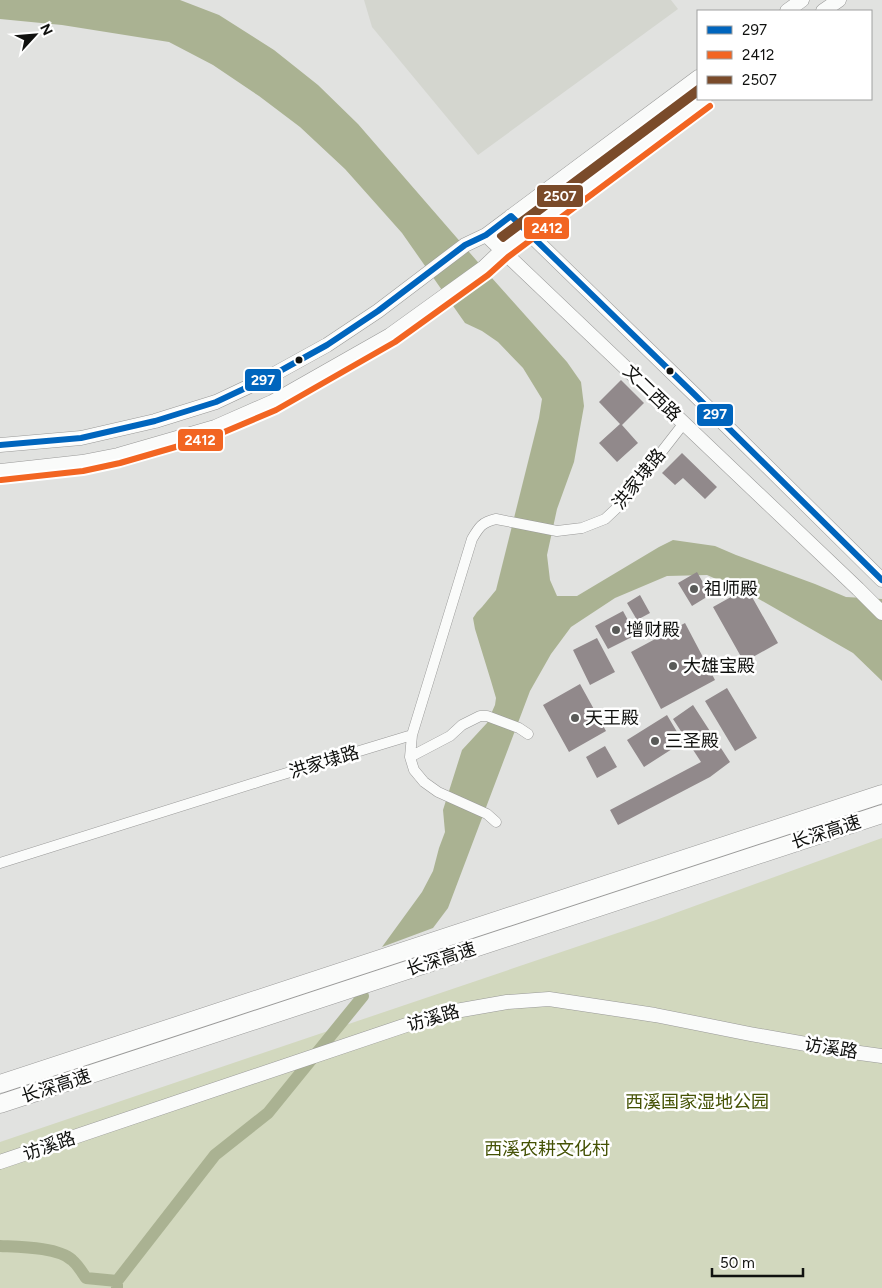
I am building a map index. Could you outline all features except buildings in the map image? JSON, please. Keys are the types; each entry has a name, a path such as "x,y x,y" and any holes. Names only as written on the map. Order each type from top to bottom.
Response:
{"highway":[{"name":"长深高速","path":"0,1084 882,794"},
{"name":"长深高速","path":"0,1104 882,814"}],"main road":[{"path":"788,10 802,0"},
{"path":"824,10 839,0"},
{"path":"0,445 81,438 155,421 216,402 269,377 327,345 378,311 466,245 486,235 697,78"},
{"path":"0,471 82,462 152,446 215,427 272,402 390,335 483,268 502,250 704,100"},
{"name":"文二西路","path":"511,216 878,576"},
{"name":"文二西路","path":"486,235 882,613"},
{"name":"访溪路","path":"0,1162 438,1014 507,1002 549,999 655,1015 759,1036 882,1056"}],"street":[{"name":"洪家埭路","path":"0,863 412,735 472,539 478,528 487,521 496,520 557,530 582,528 605,520 621,504 684,423"},
{"path":"410,757 450,736 462,725 480,716 487,716 519,728 528,734"},
{"path":"412,735 410,757 414,770 424,782 438,792 486,814 496,822"}],"shaded area":[{"path":"0,0 180,0 219,15 274,50 318,85 358,124 567,362 581,382 584,406 574,462 557,509 547,555 550,580 557,596 577,596 673,540 715,546 846,597 882,599 882,681 853,653 750,594 707,575 667,576 615,598 571,627 551,654 530,691 448,908 433,928 382,947 422,892 433,871 445,832 443,810 462,750 487,723 495,705 496,698 473,618 496,590 539,418 542,399 523,368 498,342 482,331 465,323 402,233 345,169 300,127 259,96 213,65 169,42 62,25 0,19"},
{"path":"364,0 671,0 678,9 478,155 372,27"}],"green space":[{"name":"西溪国家湿地公园","path":"882,838 882,1288 0,1288 0,1142 656,920"}],"waterway":[{"path":"117,1288 117,1281 215,1155 268,1113 363,996"},
{"path":"0,1246 38,1248 58,1252 72,1260 86,1278 117,1281"}],"transit line":[{"name":"2507","path":"697,89 500,236 503,239 697,94"},
{"name":"2412","path":"1,480 83,471 120,463 217,435 276,410 395,342 488,275 508,257 710,106"},
{"name":"297","path":"0,445 81,438 155,421 216,402 269,377 327,345 378,311 465,245 486,235 511,216 882,580"}],"place":[{"name":"祖师殿","path":"694,589"},
{"name":"增财殿","path":"616,630"},
{"name":"大雄宝殿","path":"673,666"},
{"name":"天王殿","path":"575,718"},
{"name":"三圣殿","path":"655,741"}],"park label":[{"name":"西溪农耕文化村","path":"547,1149"}]}
